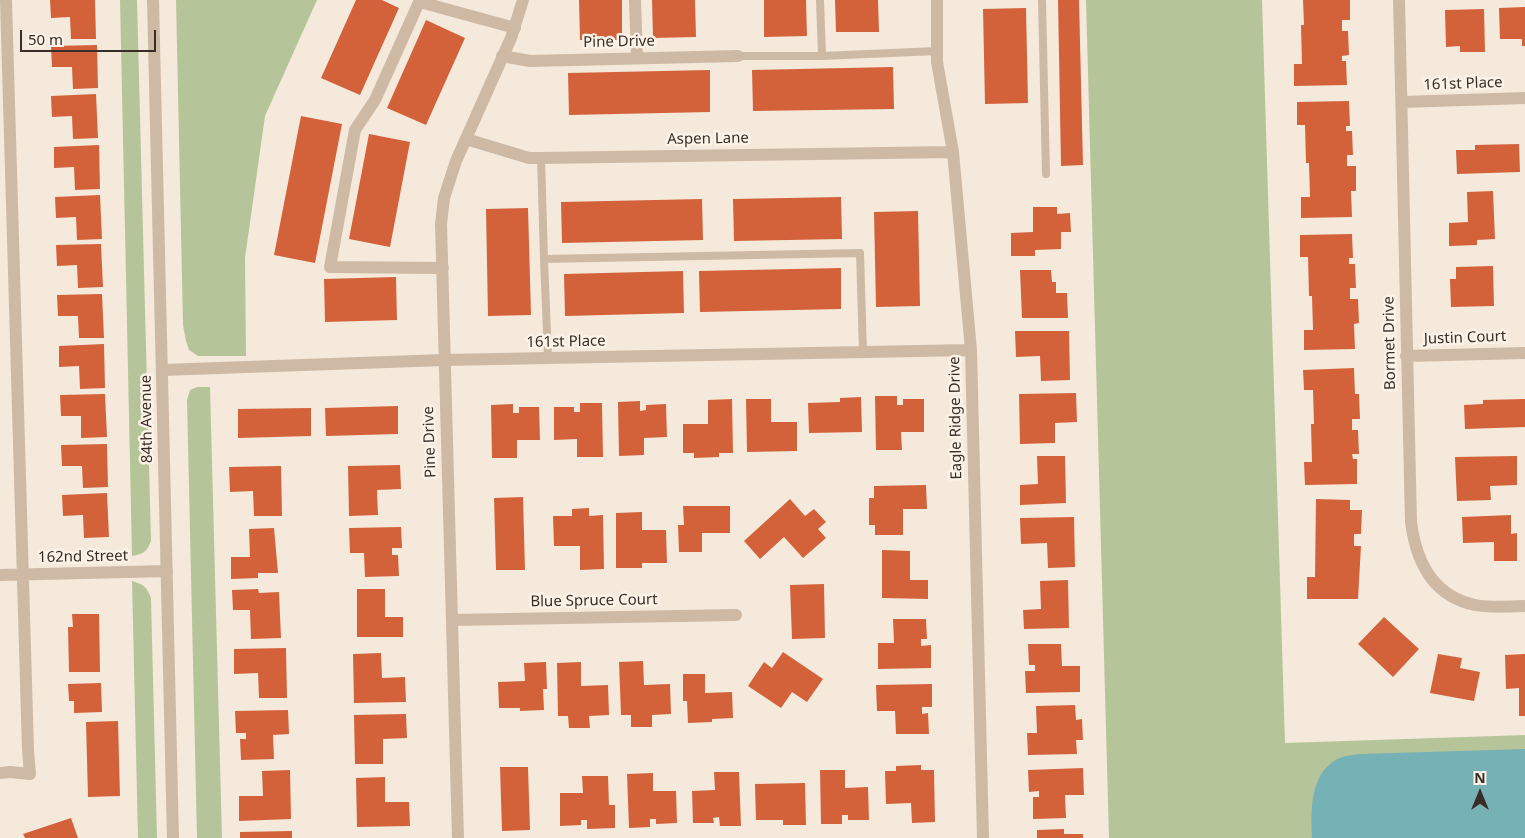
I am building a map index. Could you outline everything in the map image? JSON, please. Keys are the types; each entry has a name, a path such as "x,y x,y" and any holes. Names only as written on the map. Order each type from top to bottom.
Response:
{"street":[{"path":"0,773 30,774 21,574 6,0"},
{"name":"84th Avenue","path":"153,0 173,838"},
{"name":"Pine Drive","path":"458,838 444,360 442,224 444,198 456,161 514,28 523,0"},
{"path":"635,0 637,58"},
{"name":"Eagle Ridge Drive","path":"937,0 937,62 953,152 971,350 983,838"},
{"name":"Bormet Drive","path":"1399,0 1406,356 1411,522 1414,541 1419,560 1429,576 1443,590 1458,599 1494,607 1525,606"},
{"path":"443,268 330,267 355,130 374,100 420,1 514,28"},
{"name":"Pine Drive","path":"502,56 530,61 738,56"},
{"name":"161st Place","path":"1402,102 1525,98"},
{"name":"Aspen Lane","path":"466,139 529,158 953,152"},
{"name":"161st Place","path":"162,370 444,360 971,350"},
{"name":"Justin Court","path":"1406,356 1525,352"},
{"name":"162nd Street","path":"0,575 167,571"},
{"name":"Blue Spruce Court","path":"452,620 736,615"}],"lane":[{"path":"820,0 822,56"},
{"path":"1042,0 1046,174"},
{"path":"738,56 822,56 937,51"},
{"path":"541,158 548,358"},
{"path":"544,259 860,253 863,353"}],"green space":[{"path":"120,0 137,0 151,541 144,552 132,556"},
{"path":"176,0 317,0 265,116 245,258 246,356 198,356 189,350 186,341 183,325"},
{"path":"1086,0 1262,0 1285,743 1525,735 1525,838 1109,838"},
{"path":"197,387 210,387 222,838 197,838 187,400 190,390"},
{"path":"132,581 144,586 151,598 157,838 138,838"}],"water":[{"path":"1525,749 1525,838 1312,838 1312,805 1317,784 1321,774 1337,759 1360,754"}],"building":[{"path":"50,0 95,0 96,39 71,39 70,17 51,18"},
{"path":"356,0 382,0 399,8 360,95 321,78"},
{"path":"579,0 622,0 622,40 580,40"},
{"path":"652,0 695,0 696,37 653,38"},
{"path":"764,0 806,0 807,36 764,37"},
{"path":"835,0 878,0 879,32 836,32"},
{"path":"1058,0 1079,0 1083,165 1061,166"},
{"path":"1303,0 1350,0 1350,20 1342,20 1342,31 1348,31 1349,55 1342,56 1342,61 1346,61 1347,85 1294,86 1294,64 1302,64 1301,25 1304,25"},
{"path":"1525,7 1525,46 1522,46 1522,39 1500,39 1499,8"},
{"path":"1026,8 1028,103 985,104 983,9"},
{"path":"1484,9 1485,52 1460,52 1460,46 1446,47 1445,10"},
{"path":"426,20 465,38 426,125 387,108"},
{"path":"97,45 98,88 73,89 72,67 52,67 51,46"},
{"path":"893,67 894,109 753,111 752,70"},
{"path":"710,70 710,112 569,115 568,73"},
{"path":"96,94 98,138 73,139 72,116 52,117 51,96"},
{"path":"1349,101 1350,126 1346,126 1346,131 1352,131 1353,155 1347,155 1347,166 1356,166 1356,191 1351,191 1352,217 1301,218 1301,197 1310,197 1309,163 1306,163 1305,125 1297,125 1297,102"},
{"path":"301,116 342,124 315,263 274,255"},
{"path":"369,134 410,142 390,247 349,239"},
{"path":"1519,144 1520,172 1457,174 1456,150 1475,150 1475,145"},
{"path":"99,145 100,189 75,190 74,167 54,168 54,147"},
{"path":"1493,191 1495,239 1477,240 1477,245 1449,246 1449,223 1468,222 1467,192"},
{"path":"100,195 102,239 77,240 76,217 56,218 55,197"},
{"path":"841,197 842,239 734,241 733,199"},
{"path":"702,199 703,240 562,243 561,202"},
{"path":"1033,207 1057,207 1057,214 1070,213 1071,232 1061,232 1061,249 1035,250 1035,256 1011,256 1011,233 1033,232"},
{"path":"528,208 531,315 488,316 486,209"},
{"path":"918,211 920,306 876,307 874,212"},
{"path":"1352,234 1353,258 1349,258 1349,264 1355,264 1356,288 1350,288 1350,299 1358,299 1359,323 1354,324 1355,349 1304,350 1304,330 1313,330 1312,296 1309,296 1308,257 1300,257 1300,235"},
{"path":"101,244 103,287 78,288 77,265 57,266 56,245"},
{"path":"1493,266 1494,306 1451,307 1450,279 1456,279 1456,267"},
{"path":"841,268 841,309 700,312 699,271"},
{"path":"1020,270 1051,270 1052,282 1056,282 1056,293 1067,293 1068,318 1022,318"},
{"path":"683,271 684,313 565,316 564,274"},
{"path":"396,277 397,320 325,322 324,279"},
{"path":"102,294 104,338 79,338 78,316 58,316 57,295"},
{"path":"1015,331 1069,331 1070,380 1041,381 1040,356 1016,357"},
{"path":"104,344 105,388 80,389 79,366 59,367 59,346"},
{"path":"1354,368 1355,394 1359,394 1360,419 1352,419 1352,430 1358,430 1359,454 1352,454 1353,459 1357,459 1357,484 1305,485 1304,462 1312,462 1311,424 1314,424 1313,390 1304,390 1303,370"},
{"path":"1076,393 1077,422 1055,423 1055,443 1020,444 1019,394"},
{"path":"105,394 107,437 81,438 81,416 61,416 60,395"},
{"path":"875,396 897,396 897,405 903,405 903,399 924,399 924,432 901,432 902,450 876,450"},
{"path":"861,397 862,432 809,433 808,403 840,402 840,398"},
{"path":"732,399 733,453 719,453 719,457 694,458 694,453 683,453 683,424 708,424 708,400"},
{"path":"746,399 771,399 771,422 797,422 797,451 747,452"},
{"path":"1525,399 1525,427 1465,429 1464,405 1483,404 1483,400"},
{"path":"640,401 640,411 646,410 646,405 666,404 667,437 644,438 644,455 619,456 618,402"},
{"path":"580,403 602,403 603,457 577,457 577,439 554,440 554,407 574,407 574,412 580,412"},
{"path":"513,404 513,413 519,413 519,407 539,407 540,440 517,440 517,458 492,458 491,405"},
{"path":"398,406 398,434 326,436 325,408"},
{"path":"311,408 311,436 238,438 238,409"},
{"path":"107,444 108,487 83,488 82,466 62,466 61,445"},
{"path":"1037,456 1065,456 1066,503 1020,505 1020,485 1038,484"},
{"path":"1517,456 1517,485 1490,486 1491,500 1457,501 1455,457"},
{"path":"400,465 401,489 377,490 378,515 349,516 348,466"},
{"path":"281,466 282,516 254,516 253,491 230,492 229,467"},
{"path":"926,485 927,509 903,509 903,535 875,535 875,525 869,525 869,498 874,498 874,486"},
{"path":"107,493 109,537 84,538 83,515 63,516 62,495"},
{"path":"523,497 525,570 496,570 494,498"},
{"path":"790,499 805,516 814,509 826,522 818,529 826,538 803,558 784,537 760,559 744,541"},
{"path":"1316,499 1350,500 1350,510 1362,510 1361,534 1354,534 1354,546 1361,546 1358,599 1307,599 1307,577 1315,577"},
{"path":"683,506 730,506 730,533 702,533 702,552 679,552 678,525 684,525"},
{"path":"589,508 589,516 603,515 604,569 580,570 580,546 554,546 553,516 572,516 572,509"},
{"path":"642,512 642,530 666,530 667,563 642,563 642,568 616,568 616,513"},
{"path":"1511,515 1511,534 1517,533 1517,561 1494,561 1494,542 1463,543 1462,517"},
{"path":"1074,517 1075,567 1048,568 1047,543 1021,544 1020,518"},
{"path":"401,527 402,548 392,548 392,555 398,555 399,576 365,577 364,553 350,553 349,528"},
{"path":"274,528 278,573 258,573 258,578 231,579 231,557 250,557 249,529"},
{"path":"882,550 910,551 910,580 928,580 928,599 882,598"},
{"path":"1068,580 1069,628 1024,629 1023,610 1041,609 1040,581"},
{"path":"824,584 825,638 792,639 790,585"},
{"path":"258,589 259,593 279,592 281,638 251,639 250,610 233,610 232,590"},
{"path":"357,589 385,589 385,617 403,617 403,637 357,637"},
{"path":"72,614 99,614 100,672 69,672 68,627 73,627"},
{"path":"1384,617 1419,649 1393,677 1358,644"},
{"path":"893,619 926,619 927,639 921,639 921,646 931,645 931,668 878,669 878,643 894,643"},
{"path":"1028,644 1061,644 1062,666 1080,666 1080,692 1026,693 1025,671 1035,671 1035,665 1029,665"},
{"path":"286,648 287,698 259,698 258,673 234,674 234,649"},
{"path":"783,652 823,679 807,702 792,692 781,708 748,686 764,662 772,668"},
{"path":"381,653 382,678 405,677 406,702 354,703 353,654"},
{"path":"1438,654 1462,658 1460,668 1480,672 1474,701 1430,693"},
{"path":"1525,654 1525,716 1519,716 1519,688 1506,689 1505,655"},
{"path":"643,661 644,685 670,684 671,714 652,715 652,727 631,727 631,715 621,715 619,662"},
{"path":"546,662 547,689 543,689 544,710 520,711 520,708 499,708 498,682 525,681 524,663"},
{"path":"581,662 581,686 608,685 609,715 589,716 590,728 569,728 568,716 558,716 557,663"},
{"path":"683,674 705,674 705,693 732,692 733,718 712,719 712,722 688,723 687,701 683,701"},
{"path":"101,683 102,712 74,713 74,701 69,701 68,684"},
{"path":"932,684 932,707 922,707 922,714 928,713 929,734 896,734 895,711 877,711 876,685"},
{"path":"1075,705 1076,720 1082,719 1083,740 1076,740 1077,754 1028,755 1027,733 1037,733 1036,706"},
{"path":"288,710 289,734 273,735 274,759 241,760 240,739 246,739 246,733 236,733 235,711"},
{"path":"406,714 407,738 383,739 383,764 355,764 354,715"},
{"path":"118,721 120,796 88,797 86,722"},
{"path":"921,765 921,770 934,770 935,822 912,823 911,803 886,804 885,771 896,771 896,766"},
{"path":"500,767 528,767 530,830 502,831"},
{"path":"1083,768 1084,795 1065,795 1066,818 1033,819 1033,797 1039,797 1039,791 1029,792 1028,770"},
{"path":"290,770 291,819 239,821 239,796 263,796 262,771"},
{"path":"820,770 845,770 845,788 868,787 869,820 848,820 848,815 842,815 842,824 821,824"},
{"path":"714,772 739,772 741,826 720,826 719,817 713,818 714,823 693,823 692,791 715,790"},
{"path":"653,773 653,791 676,791 677,823 656,824 656,819 650,819 650,827 629,828 627,774"},
{"path":"582,776 608,776 609,805 615,805 615,828 587,829 587,820 581,820 581,825 560,826 560,793 583,793"},
{"path":"385,777 385,802 409,802 410,826 357,827 356,778"},
{"path":"805,783 806,825 783,825 783,820 756,820 755,784"},
{"path":"71,818 78,838 25,838 23,834"},
{"path":"1064,829 1064,834 1083,834 1083,838 1037,838 1037,830"},
{"path":"292,831 292,838 240,838 240,832"}]}
